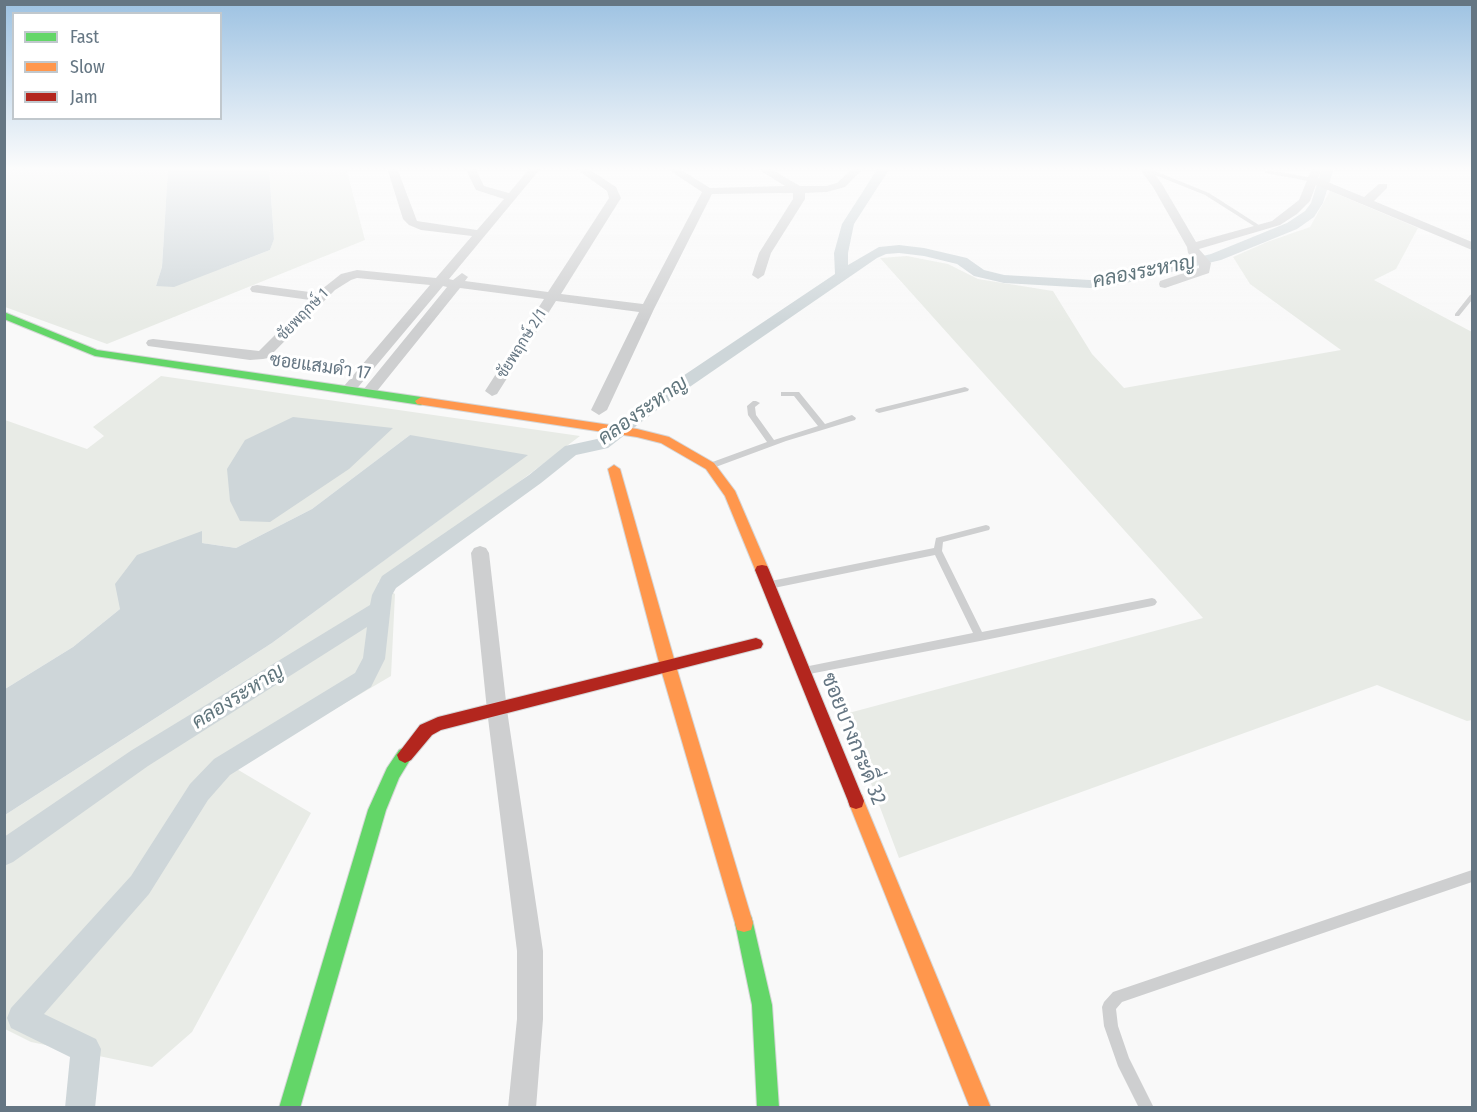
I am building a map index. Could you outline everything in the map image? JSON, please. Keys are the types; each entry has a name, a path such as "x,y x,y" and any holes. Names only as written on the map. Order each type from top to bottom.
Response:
{"street":[{"path":"410,220 420,226 481,234"},
{"path":"349,389 493,220"},
{"path":"368,393 509,220"},
{"name":"ชัยพฤกษ์ 2/1","path":"492,391 601,220"},
{"path":"599,410 693,220"},
{"path":"758,275 765,254 787,220"},
{"path":"1165,284 1205,270 1205,263 1193,250 1177,220"},
{"path":"1193,250 1280,220"},
{"path":"1410,220 1473,246"},
{"path":"463,256 477,258"},
{"name":"ชัยพฤกษ์ 1","path":"153,343 250,356 263,355 338,280 357,274 441,282 647,309"},
{"path":"257,288 320,297"},
{"name":"ซอยแสมดำ 17","path":"4,315 95,353 637,433"},
{"path":"410,318 428,321"},
{"name":"ซอยบางกระดี่ 32","path":"637,433 665,440 689,452 710,466 731,494 981,1107"},
{"path":"615,470 668,666 749,939 762,1005 768,1107"},
{"path":"480,553 497,710 530,951 530,1019 522,1107"},
{"path":"289,1107 377,810 393,773 412,744 426,730 438,723 756,644"}],"lane":[{"path":"1248,220 1259,227"},
{"path":"1457,315 1473,296"},
{"path":"879,411 965,389"},
{"path":"784,394 796,394 823,427"},
{"path":"756,403 750,410 752,416 772,443"},
{"path":"710,466 772,443 852,418"},
{"path":"980,636 938,551 939,540 986,528"},
{"path":"768,585 938,551"},
{"path":"803,672 1152,602"},
{"path":"1147,1107 1123,1061 1111,1026 1109,1007 1118,997 1473,876"}],"shaded area":[{"path":"4,220 165,220 162,267 156,286 223,268 270,250 274,238 273,220 360,220 365,240 107,344 5,307"},
{"path":"165,220 273,220 274,239 270,250 174,287 156,286 162,267"},
{"path":"1314,220 1399,220 1418,228 1396,269 1374,280 1472,332 1472,720 1467,721 1377,685 899,858 845,714 1203,618 880,258 907,256 948,264 978,279 1053,291 1092,354 1124,388 1341,350 1250,284 1233,257 1310,227"},
{"path":"161,376 580,436 378,582 395,594 391,676 235,768 311,813 192,1032 152,1067 31,1042 5,1029 5,815 272,643 496,478 410,435 312,509 236,548 202,543 202,532 120,609 73,647 5,689 5,420 87,449 104,436 93,427"},
{"path":"293,417 393,428 349,469 270,522 240,521 230,501 227,469 245,440"},
{"path":"410,435 528,455 272,643 5,815 5,689 73,647 120,609 115,584 137,555 202,531 202,543 236,548 312,509"}],"waterway":[{"path":"842,275 841,253 851,220"},
{"name":"คลองระหาญ","path":"380,609 382,595 389,582 535,479 571,450 602,444 656,402 872,255 884,250 899,249 924,252 962,261 979,273 1004,279 1090,284 1118,281 1216,257 1292,226 1301,220"},
{"name":"คลองระหาญ","path":"4,853 140,758 380,609"},
{"path":"80,1108 86,1049 21,1018 140,885 199,792 222,767 363,680 374,659 380,609"}],"traffic: fast":[{"path":"4,315 95,353 421,401"},
{"path":"289,1108 377,810 393,773 405,755"},
{"path":"744,923 762,1005 768,1108"}],"traffic: slow":[{"path":"421,401 637,433 665,440 710,466 731,494 762,570"},
{"path":"614,469 668,666 744,923"},
{"path":"856,801 981,1108"}],"traffic: jam":[{"path":"762,570 856,801"},
{"path":"405,755 426,730 438,724 756,644"}]}
